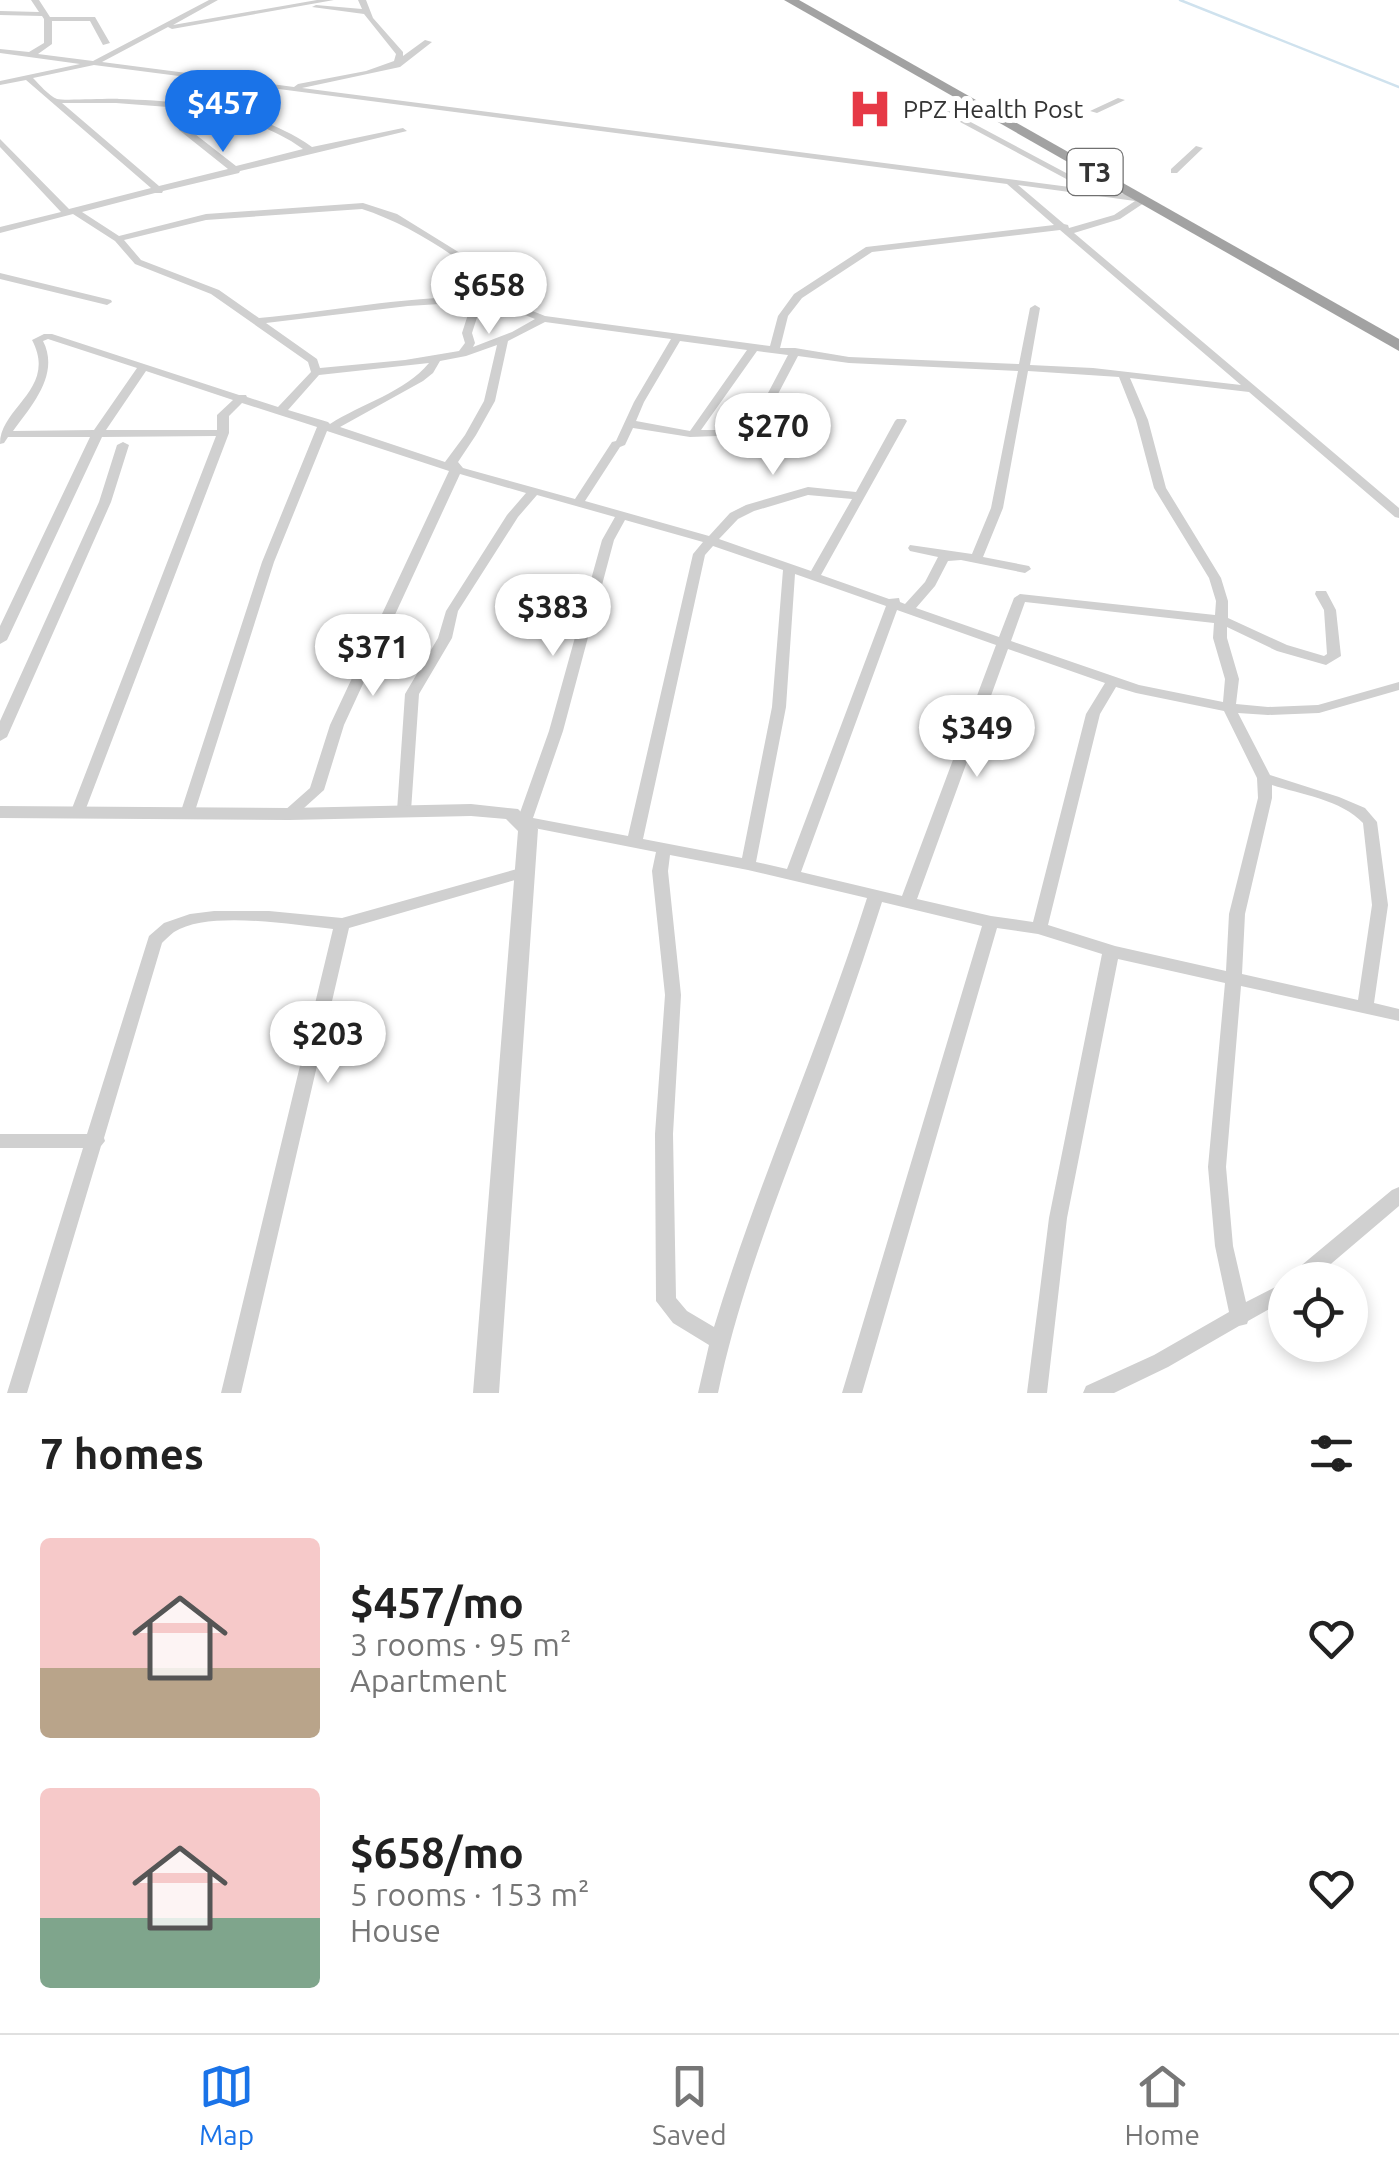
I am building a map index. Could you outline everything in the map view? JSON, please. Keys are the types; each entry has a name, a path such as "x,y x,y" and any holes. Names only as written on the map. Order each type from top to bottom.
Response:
{"highway":[{"name":"T3","path":"790,0 1399,346"}],"street":[{"path":"30,55 48,44 46,17 35,0"},
{"path":"0,83 94,63 214,0"},
{"path":"291,0 303,5 367,12"},
{"path":"156,30 330,0"},
{"path":"362,0 367,12 397,48 401,58 398,65"},
{"path":"188,2 200,7"},
{"path":"0,13 92,19 106,43"},
{"path":"287,88 398,65 428,42"},
{"path":"0,51 1144,200"},
{"path":"28,78 159,190"},
{"path":"54,101 106,99 253,118 310,150"},
{"path":"1094,111 1121,100"},
{"path":"185,109 179,117 182,128 236,172"},
{"path":"950,113 1099,193"},
{"path":"0,230 310,150 404,131"},
{"path":"0,142 72,213 118,239 138,262 216,292 298,346 313,360 316,372"},
{"path":"1174,171 1198,148"},
{"path":"1009,182 1399,514"},
{"path":"774,350 784,316 798,296 870,249 1067,229 1117,218 1144,200"},
{"path":"118,239 206,217 363,206 394,216 478,268 498,288 496,300"},
{"path":"0,276 107,302"},
{"path":"258,321 318,318 445,298 478,298 496,300 543,320 753,349 850,360 1123,375 1248,388"},
{"path":"462,354 470,343 467,333 478,298"},
{"path":"976,558 998,508 1020,368 1035,308"},
{"path":"282,410 316,372 434,362 504,342 543,320"},
{"path":"47,363 38,338 45,335 456,469 709,540 814,578 910,606 1113,681 1229,708 1306,710 1399,686"},
{"path":"577,504 632,424 639,402 676,339"},
{"path":"456,469 452,462 468,442 496,384 493,367 504,342"},
{"path":"1,439 47,363 73,344"},
{"path":"694,433 753,349"},
{"path":"632,424 712,436 747,428 790,369 795,351"},
{"path":"188,811 268,562 328,425 376,399 414,385 434,362"},
{"path":"0,640 98,434 144,366"},
{"path":"1123,375 1142,420 1160,488 1215,578 1222,620 1220,638 1232,679 1229,708 1264,778 1265,798 1237,914 1217,1187 1224,1246 1240,1318"},
{"path":"78,812 223,433 224,415 242,397"},
{"path":"814,578 901,422"},
{"path":"1,439 223,433"},
{"path":"0,737 104,502 123,444"},
{"path":"289,814 317,790 336,725 456,469"},
{"path":"404,811 412,694 445,638 452,611 513,516 534,491"},
{"path":"635,842 685,604 700,554 709,540 734,516 788,495 828,491 861,496"},
{"path":"486,1393 528,829 524,821 556,731 608,540 622,517"},
{"path":"914,548 1026,569"},
{"path":"910,606 930,583 943,558 950,556"},
{"path":"748,865 779,707 790,570"},
{"path":"908,902 1020,598 1222,620 1282,648 1326,661 1334,656 1330,610 1321,594"},
{"path":"792,875 894,601"},
{"path":"1039,928 1093,714 1113,681"},
{"path":"1264,778 1334,800 1360,811 1370,822 1380,905 1365,1008"},
{"path":"0,812 289,814 494,810 524,821 748,865 991,922 1039,928 1111,952 1399,1016"},
{"path":"664,848 660,871 673,995 664,1134 666,1301 680,1317 718,1340"},
{"path":"17,1393 155,940 164,927 199,916 342,924 524,872"},
{"path":"708,1393 718,1340 844,1000 876,895"},
{"path":"852,1393 991,922"},
{"path":"231,1393 342,924"},
{"path":"1038,1393 1058,1218 1111,952"},
{"path":"0,1141 96,1141"},
{"path":"1319,1262 1399,1195"},
{"path":"1093,1393 1268,1301"}],"waterway":[{"path":"1180,0 1399,87"}],"place":[{"name":"PPZ Health Post","path":"870,109"}]}
